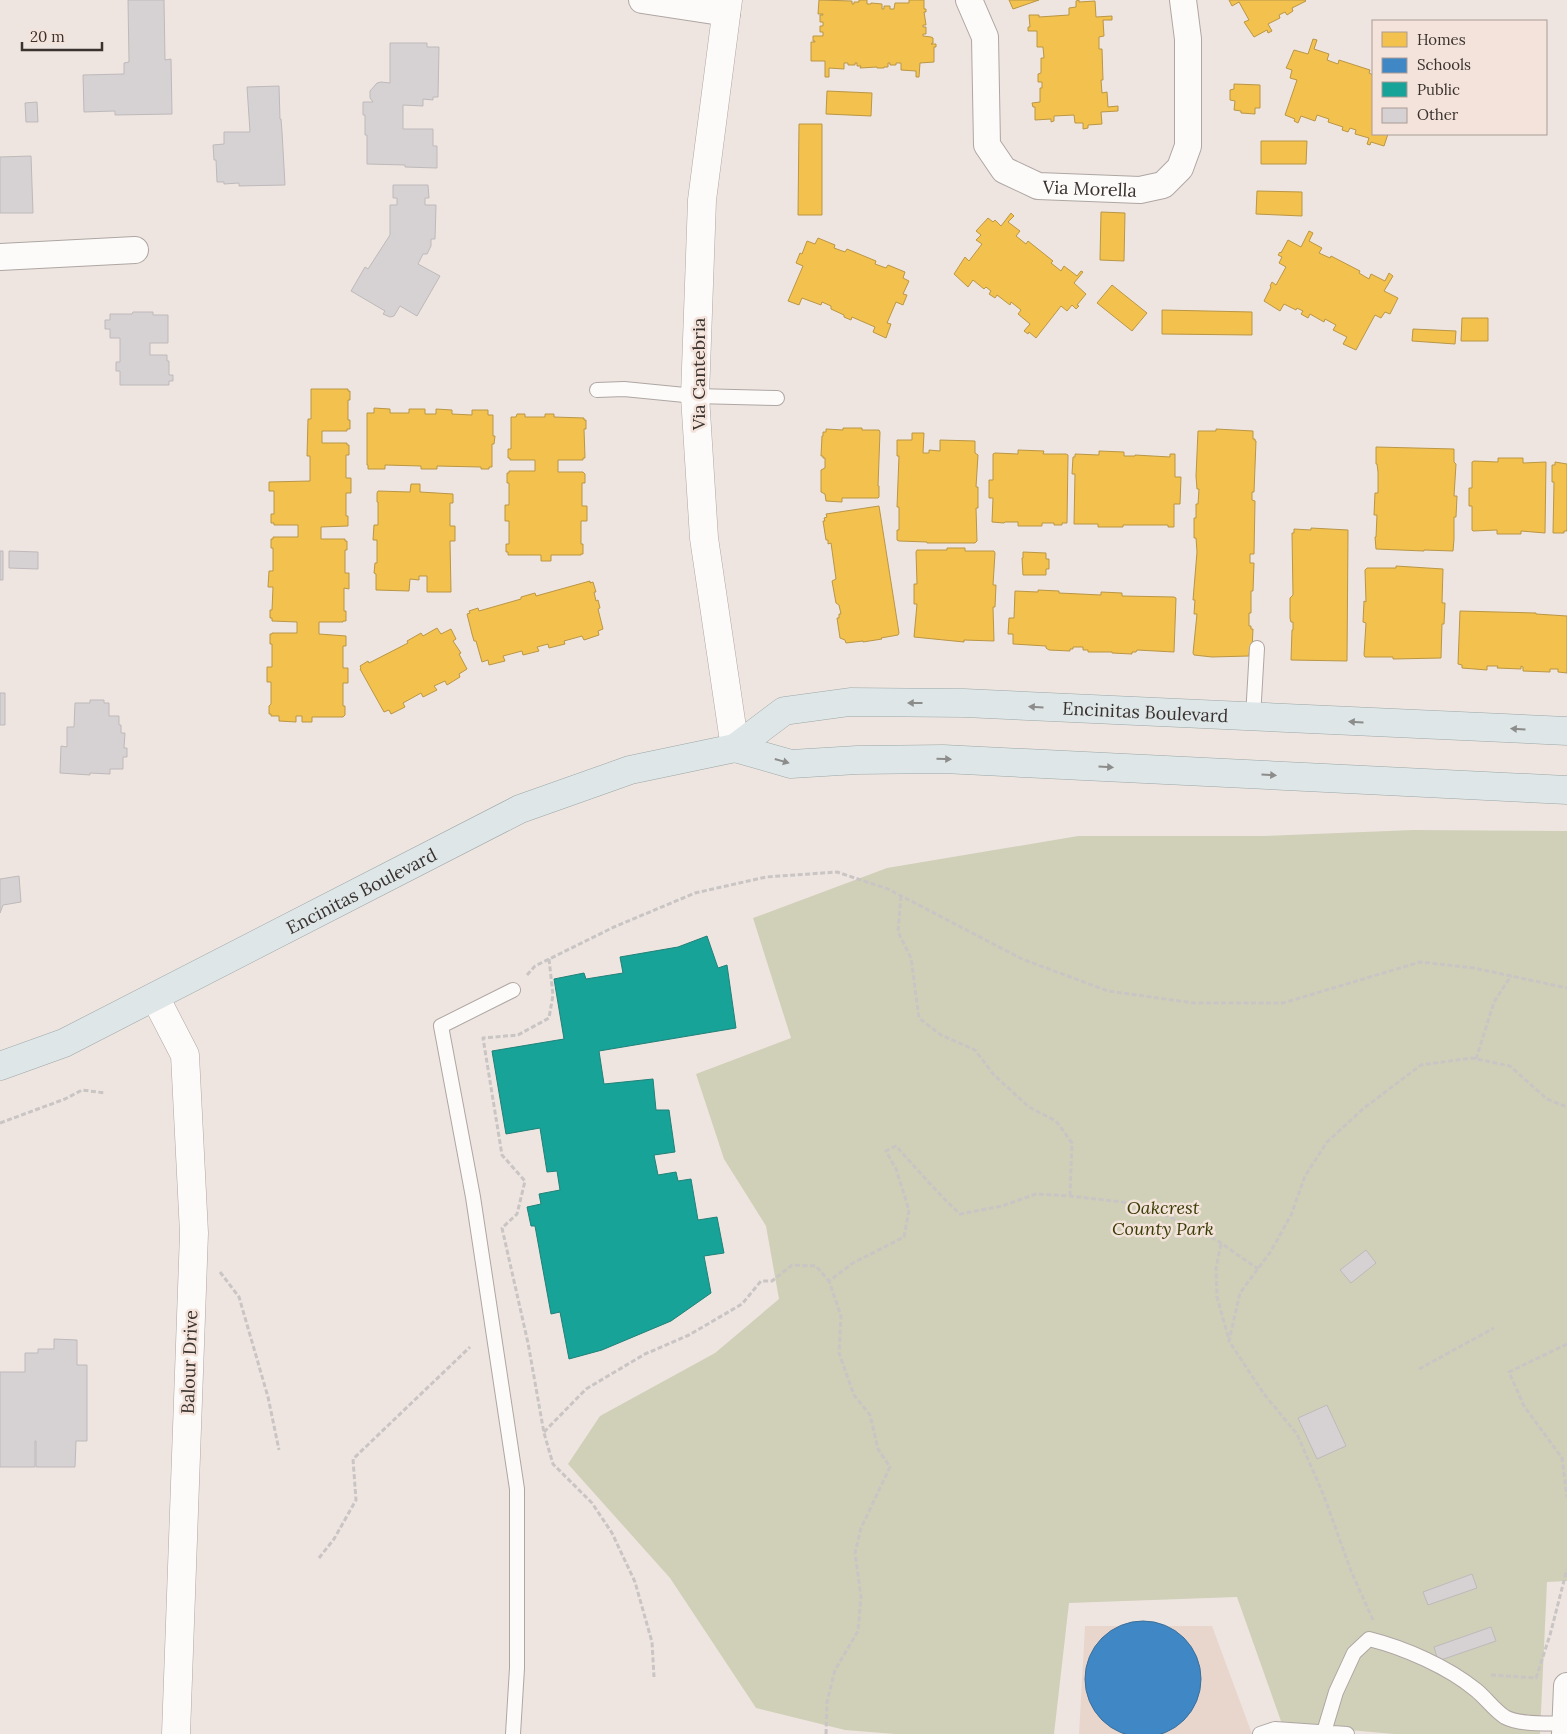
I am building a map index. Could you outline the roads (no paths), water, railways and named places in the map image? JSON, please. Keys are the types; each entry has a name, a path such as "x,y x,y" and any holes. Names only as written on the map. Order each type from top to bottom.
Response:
{"main road":[{"name":"Via Cantebria","path":"728,7 702,200 695,396 704,538 735,748"},
{"name":"Encinitas Boulevard","path":"0,1066 64,1042 520,809 630,770 735,748 784,711 850,702 964,703 1567,732"},
{"name":"Encinitas Boulevard","path":"735,748 791,764 857,760 944,759 1567,790"},
{"name":"Balour Drive","path":"154,997 185,1055 194,1232 176,1734"}],"street":[{"path":"642,0 728,7"},
{"name":"Via Morella","path":"968,0 985,37 987,145 1004,170 1038,186 1140,190 1163,185 1180,168 1188,146 1188,39 1183,0"},
{"path":"0,257 135,250"},
{"path":"1566,1714 1567,1686"}],"lane":[{"path":"597,390 624,389 695,396 778,398"},
{"path":"1253,717 1257,648"},
{"path":"513,990 441,1026 473,1197 517,1489 517,1668 513,1734"},
{"path":"1324,1732 1336,1692 1354,1653 1369,1639 1392,1645 1444,1669 1476,1690 1506,1717 1529,1723 1566,1714"},
{"path":"1260,1734 1275,1729 1347,1734"}],"park label":[{"name":"Oakcrest County Park","path":"1163,1217"}]}
